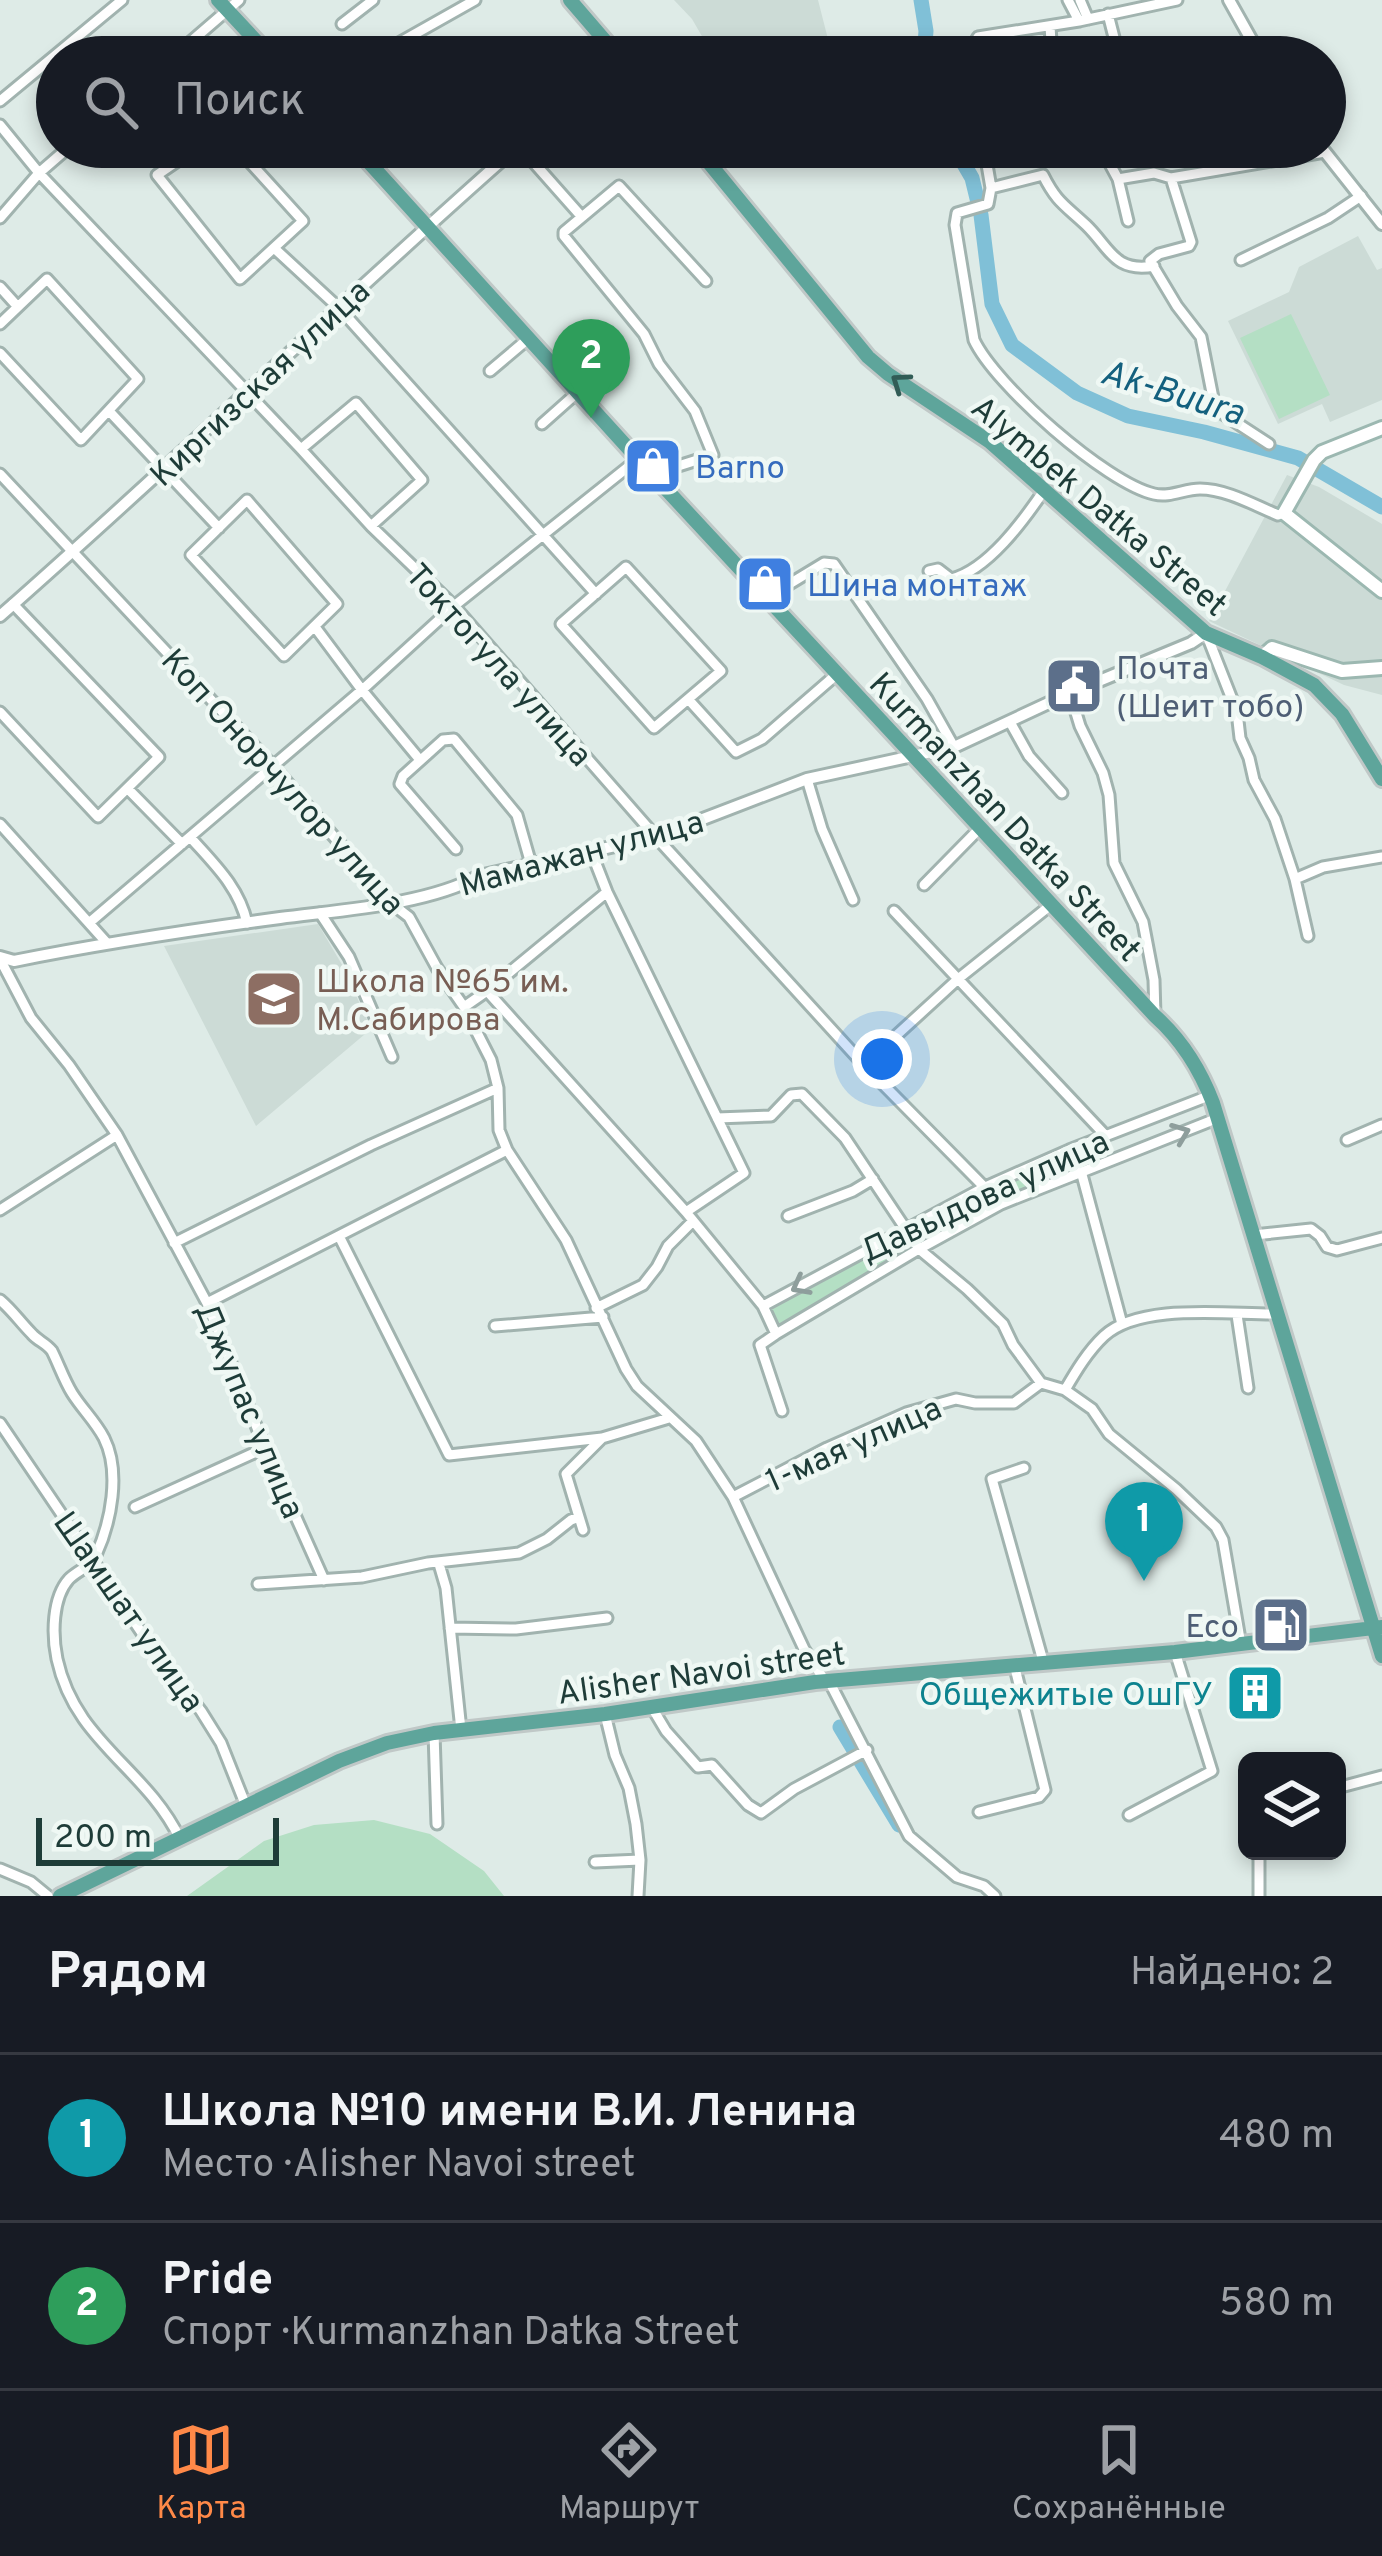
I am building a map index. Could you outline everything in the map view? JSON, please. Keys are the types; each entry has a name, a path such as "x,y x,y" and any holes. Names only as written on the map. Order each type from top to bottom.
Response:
{"main road":[{"path":"570,0 600,36"},
{"path":"228,3 254,36"},
{"name":"Kurmanzhan Datka Street","path":"375,168 914,758 1178,1036 1204,1078 1218,1118 1379,1629 1382,1656"},
{"name":"Alymbek Datka Street","path":"713,168 868,357 990,442 1206,633 1296,674 1327,695 1382,779"},
{"path":"1382,428 1322,452 1284,513 1382,591"},
{"path":"1262,657 1271,648 1342,671 1382,668"},
{"name":"Alisher Navoi street","path":"60,1896 363,1750 434,1733 827,1681 1175,1652 1379,1629"}],"street":[{"path":"79,36 122,0"},
{"path":"342,24 374,0"},
{"path":"411,36 475,0"},
{"path":"1068,0 1084,20"},
{"path":"1080,0 1084,20"},
{"path":"985,36 1177,0"},
{"path":"1228,0 1249,36"},
{"path":"194,36 228,3"},
{"path":"1108,14 1114,36"},
{"path":"1050,26 1051,36"},
{"path":"0,101 36,71"},
{"name":"Токтогула улица","path":"0,124 39,173 370,526 454,607 863,1065 1001,1204"},
{"path":"0,218 45,168"},
{"path":"165,168 157,175 240,279 303,221 255,168"},
{"name":"Киргизская улица","path":"0,616 494,168"},
{"path":"538,168 581,216"},
{"path":"988,168 988,204 957,213 955,225 974,340 982,358 1034,414 1114,476 1150,494 1168,496 1204,488 1278,515 1284,513"},
{"path":"1112,168 1128,221"},
{"path":"1118,179 1154,173 1171,178 1225,168"},
{"path":"1338,168 1381,218"},
{"path":"991,188 1043,175 1065,209 1118,260 1129,268 1154,266"},
{"path":"1171,178 1189,246 1150,261 1201,338 1214,404 1269,443"},
{"path":"653,474 713,455 694,411 658,364 644,334 564,232 614,188 623,188 706,281"},
{"path":"1241,260 1328,218 1361,196"},
{"path":"274,248 340,309 596,593"},
{"path":"0,324 47,279 138,379 82,440 0,353"},
{"path":"0,287 18,307"},
{"path":"490,371 530,338"},
{"path":"542,424 578,392"},
{"path":"302,449 356,403 422,479 370,526"},
{"path":"110,411 219,528"},
{"path":"89,923 454,607 638,459"},
{"name":"Коп Онорчулор улица","path":"0,474 409,917 491,1060 498,1088 499,1130 507,1150 566,1240 637,1386 696,1441 733,1497 795,1632 867,1750 909,1836 957,1877 984,1886 995,1896"},
{"path":"929,571 938,569 951,580 962,576 1011,536 1045,489"},
{"path":"247,500 337,604 315,627 284,656 191,556 247,500"},
{"path":"767,597 824,563 834,564 955,747"},
{"path":"626,567 721,671 654,728 561,624 596,593 626,567"},
{"path":"0,712 98,817 159,757 13,604"},
{"path":"315,627 420,760"},
{"path":"1206,633 1237,712 1254,780 1295,879 1309,936"},
{"name":"Мамажан улица","path":"0,958 14,962 106,942 391,902 463,885 479,876 656,837 807,778 955,747 1206,633"},
{"path":"688,699 736,752 762,739 837,674"},
{"path":"1070,693 1103,773 1114,863 1143,922 1156,1016"},
{"path":"1010,722 1029,756 1062,793"},
{"path":"456,849 400,784 442,740 454,740 517,815 531,864"},
{"path":"807,778 822,830 853,900"},
{"path":"128,789 233,887 248,922"},
{"path":"0,824 106,942"},
{"path":"924,885 980,828"},
{"path":"495,1326 600,1312 643,1285 690,1216 744,1173 591,851"},
{"path":"1295,879 1323,867 1382,856"},
{"path":"464,1007 607,892"},
{"path":"863,1065 958,979 1052,904"},
{"path":"894,911 1106,1136"},
{"path":"320,913 349,957 392,1057"},
{"name":"Джупас улица","path":"0,958 31,1018 117,1135 207,1303 324,1580"},
{"path":"487,991 690,1216 763,1306 776,1334"},
{"path":"175,1243 498,1088"},
{"path":"717,1118 771,1117 791,1095 802,1094 845,1138 919,1249 1003,1324 1041,1383 1065,1390 1092,1409 1109,1434 1216,1527 1223,1540 1241,1645"},
{"name":"Давыдова улица","path":"763,1306 985,1187 1210,1095"},
{"path":"782,1411 760,1346 776,1334 1001,1204 1218,1118"},
{"path":"1347,1140 1382,1125"},
{"path":"0,1210 117,1135"},
{"path":"207,1303 507,1150"},
{"path":"1081,1171 1122,1324"},
{"path":"788,1216 873,1179"},
{"path":"1254,1235 1312,1229 1327,1247 1337,1250 1382,1238"},
{"path":"338,1236 449,1455 602,1438 669,1418"},
{"path":"0,1300 17,1313 33,1336 49,1346 72,1393 107,1444 113,1481 106,1529 94,1561 67,1581 55,1618 53,1637 62,1681 75,1710 120,1765 143,1784 180,1839"},
{"path":"1065,1390 1104,1336 1122,1324 1144,1317 1279,1314"},
{"path":"1237,1315 1248,1388"},
{"name":"1-мая улица","path":"733,1497 906,1413 956,1399 1014,1402 1041,1383"},
{"name":"Шамшат улица","path":"0,1423 211,1727 246,1806"},
{"path":"583,1530 566,1474 602,1438"},
{"path":"135,1507 265,1448"},
{"path":"1024,1468 992,1479 1043,1661"},
{"path":"258,1584 362,1577 428,1563 519,1553 579,1517"},
{"path":"440,1564 461,1730"},
{"path":"450,1628 516,1629 607,1618"},
{"path":"1130,1815 1212,1772 1175,1652"},
{"path":"979,1811 1039,1798 1045,1790 1014,1664"},
{"path":"651,1706 698,1767 712,1765 761,1813 867,1750"},
{"path":"605,1714 629,1788 640,1859 638,1896"},
{"path":"434,1733 437,1824"},
{"path":"1346,1786 1382,1776"},
{"path":"595,1862 640,1859"},
{"path":"1259,1860 1259,1896"},
{"path":"0,1869 31,1882 48,1896"}],"shaded area":[{"path":"674,0 818,0 827,36 702,36"},
{"path":"1358,236 1377,270 1382,268 1382,400 1330,422 1322,404 1278,424 1228,321 1289,292 1299,267"},
{"path":"1287,475 1319,487 1382,524 1382,695 1344,685 1209,621"},
{"name":"Школа №65 им. М.Сабирова","path":"318,924 371,1029 256,1126 164,946"}],"green space":[{"path":"1291,314 1330,395 1279,419 1240,338"},
{"path":"1082,1150 1087,1166 1005,1199 994,1188"},
{"path":"984,1192 991,1205 920,1245 911,1230"},
{"path":"904,1236 911,1249 779,1327 771,1308"},
{"path":"374,1820 430,1834 484,1871 504,1896 187,1896 264,1841 314,1825"}],"waterway":[{"name":"Ak-Buura","path":"921,0 926,36"},
{"name":"Ak-Buura","path":"966,168 981,215 992,304 1012,345 1077,393 1128,416 1298,458 1382,507"},
{"path":"840,1727 899,1825"}],"place":[{"name":"Pride","path":"591,418"},
{"name":"Barno","path":"653,466"},
{"name":"Шина монтаж","path":"765,584"},
{"name":"Почта (Шеит тобо)","path":"1074,686"},
{"name":"Школа №65 им. М.Сабирова","path":"274,999"},
{"name":"Школа №10 имени В.И. Ленина","path":"1144,1581"},
{"name":"Есо","path":"1281,1625"},
{"name":"Общежитые ОшГУ","path":"1255,1693"}]}
